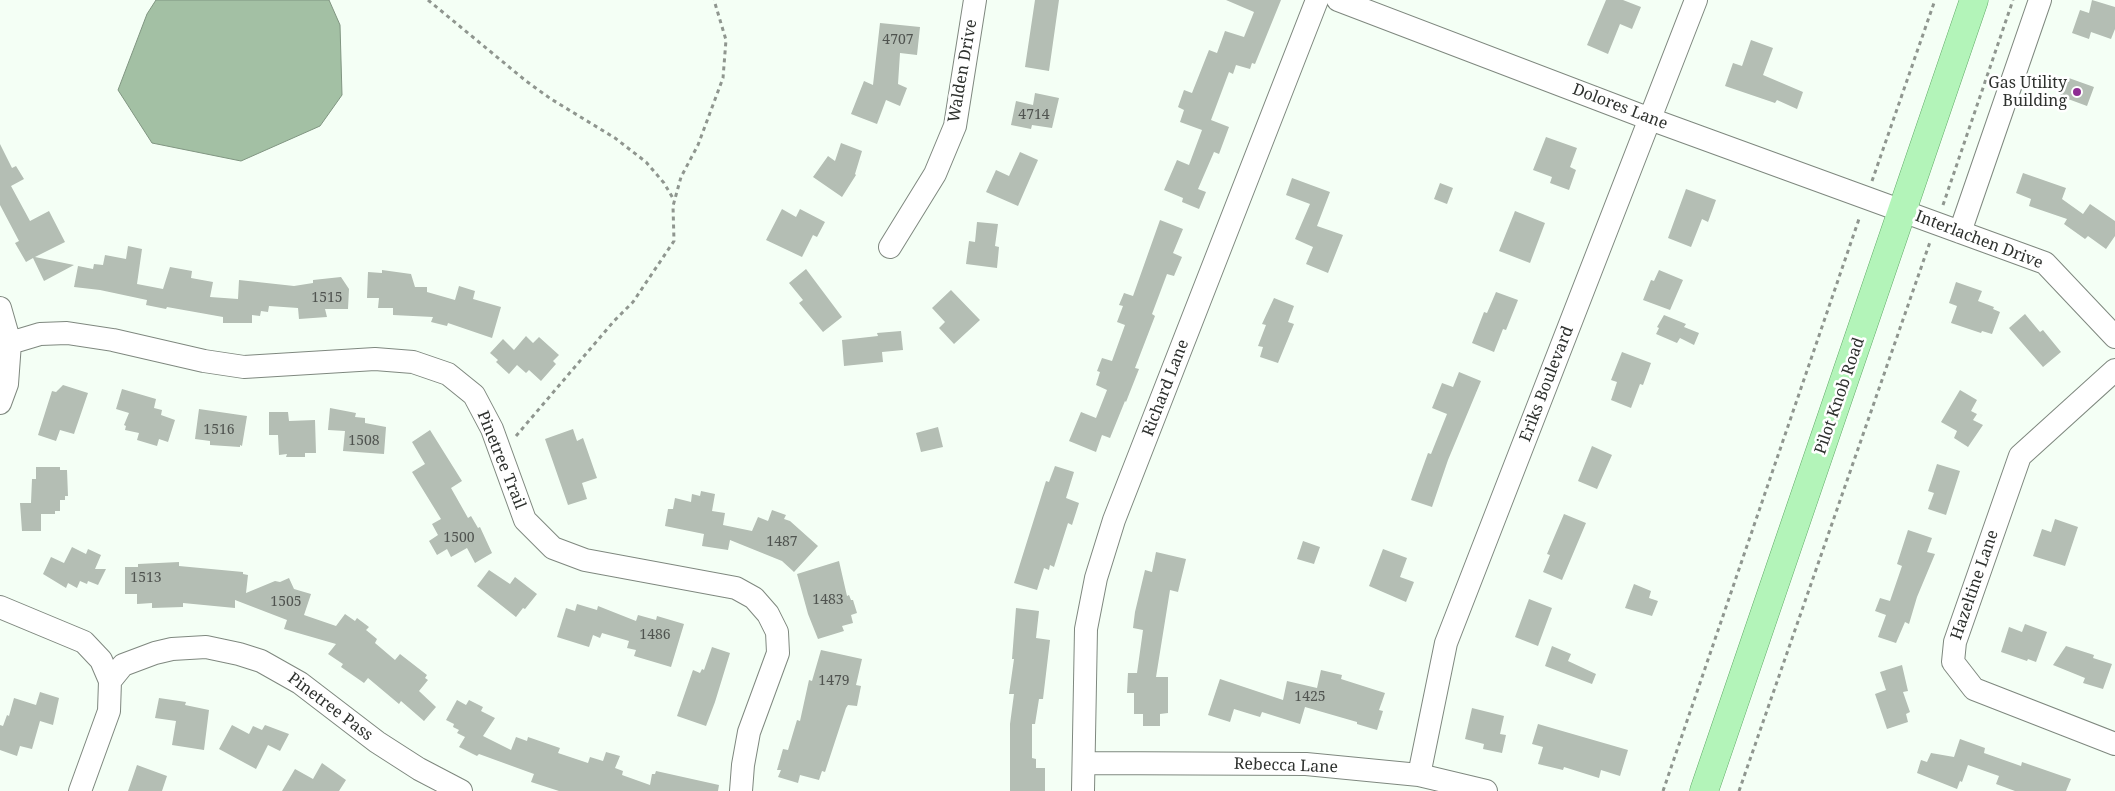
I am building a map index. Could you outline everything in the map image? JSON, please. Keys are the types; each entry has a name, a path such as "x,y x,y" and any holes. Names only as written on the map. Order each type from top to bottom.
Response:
{"main road":[{"name":"Pilot Knob Road","path":"1704,791 1974,0"}],"street":[{"name":"Walden Drive","path":"890,247 935,174 954,126 975,0"},
{"name":"Richard Lane","path":"1083,791 1086,629 1096,578 1114,520 1317,0"},
{"name":"Dolores Lane","path":"1338,0 1650,119 1903,211"},
{"name":"Eriks Boulevard","path":"1419,775 1446,643 1696,0"},
{"path":"1960,232 2040,0"},
{"name":"Interlachen Drive","path":"1903,211 2045,263 2115,337"},
{"path":"0,308 10,342 7,384 0,403"},
{"name":"Pinetree Trail","path":"10,342 40,334 67,333 113,340 204,361 244,367 375,359 413,362 448,374 474,395 492,429 525,520 553,548 585,560 736,588 754,598 768,614 777,632 778,654 749,732 743,765 741,791"},
{"name":"Hazeltine Lane","path":"2115,370 2020,456 1955,642 1954,662 1974,689 2115,744"},
{"path":"0,607 84,642 101,660 110,681 109,711 80,791"},
{"name":"Pinetree Pass","path":"110,681 123,665 138,658 172,649 223,649 239,654 261,661 300,683 376,742 418,769 461,791"},
{"name":"Rebecca Lane","path":"1084,763 1306,764 1419,775 1486,791"}],"path":[{"path":"428,0 526,81 551,99 615,138 646,162 664,183 674,201"},
{"path":"501,454 614,320 633,302 674,241 674,201 681,177 698,145 722,78 726,40 714,0"},
{"path":"1663,791 1935,0"},
{"path":"1739,791 2013,0"}],"shaded area":[{"path":"156,0 329,0 340,25 342,95 320,126 241,161 152,143 118,90 147,14"}],"building":[{"path":"1035,0 1059,0 1049,71 1025,67"},
{"path":"1226,0 1281,0 1255,64 1252,63 1250,69 1236,65 1233,74 1229,72 1211,120 1229,127 1219,154 1214,152 1198,189 1206,192 1199,209 1182,202 1183,198 1164,190 1177,160 1189,165 1202,130 1180,122 1184,110 1178,107 1184,90 1192,93 1209,50 1217,53 1225,31 1244,37 1254,12"},
{"path":"1606,0 1623,0 1641,7 1632,29 1620,24 1608,54 1587,45"},
{"path":"2092,0 2115,7 2115,29 2111,39 2091,32 2089,39 2072,33 2080,10 2089,13"},
{"path":"880,23 920,27 917,55 900,53 898,84 907,88 900,106 886,100 877,124 851,114 864,81 873,85"},
{"path":"1751,40 1773,48 1763,75 1803,92 1797,109 1777,100 1775,103 1725,86 1733,63 1742,66"},
{"name":"Gas Utility Building","path":"2066,77 2094,87 2087,106 2060,96"},
{"path":"1035,93 1059,98 1052,128 1032,125 1031,129 1011,125 1016,101 1033,105"},
{"path":"1546,137 1577,148 1570,167 1576,170 1569,190 1550,183 1552,177 1533,170"},
{"path":"841,143 862,151 856,175 842,197 813,177 828,156 835,161"},
{"path":"0,144 12,168 16,166 24,179 11,186 30,221 49,211 65,242 35,257 74,265 44,281 33,258 26,262 15,243 19,241 0,205"},
{"path":"1020,152 1038,160 1018,206 986,192 996,170 1009,176"},
{"path":"2023,173 2066,188 2062,199 2083,214 2090,204 2115,221 2115,236 2106,249 2088,236 2085,239 2064,224 2067,219 2029,206 2031,199 2016,193"},
{"path":"1292,178 1330,192 1317,226 1343,235 1328,273 1306,264 1313,247 1295,239 1310,204 1286,195"},
{"path":"1440,183 1453,188 1447,204 1434,199"},
{"path":"1686,189 1716,200 1708,222 1702,219 1691,247 1668,238"},
{"path":"782,209 796,217 800,209 825,222 817,237 813,235 802,257 766,240"},
{"path":"1515,211 1545,223 1530,263 1499,251"},
{"path":"1160,220 1183,229 1173,253 1182,257 1174,276 1167,274 1152,314 1155,316 1135,368 1139,369 1126,402 1110,438 1102,435 1096,452 1069,441 1081,412 1096,418 1107,390 1096,385 1100,372 1097,371 1102,358 1112,361 1125,325 1117,322 1123,306 1119,305 1124,293 1133,296"},
{"path":"977,222 998,224 995,246 999,247 997,268 966,264 969,241 975,242"},
{"path":"128,246 142,249 137,284 163,289 170,267 192,271 191,278 213,282 210,297 238,299 239,280 294,286 313,283 313,280 341,277 349,289 348,309 325,309 327,317 299,319 298,308 269,306 268,312 261,311 260,316 252,315 252,323 223,323 223,317 146,305 147,300 100,290 74,287 78,266 93,269 94,264 103,265 105,255 126,259"},
{"path":"806,269 842,317 823,332 799,303 803,300 789,283"},
{"path":"382,270 411,274 415,287 427,287 427,292 455,300 459,286 475,291 473,299 501,307 492,338 448,323 447,326 431,322 433,317 393,315 393,308 378,308 379,298 367,298 368,272 382,273"},
{"path":"1659,270 1683,280 1670,310 1643,300 1651,280 1654,281"},
{"path":"1956,282 1982,291 1978,301 1994,307 1993,309 2000,312 1992,334 1982,331 1981,333 1951,323 1957,306 1949,303"},
{"path":"951,290 980,320 954,344 939,328 945,322 932,308"},
{"path":"1496,292 1518,300 1506,330 1503,329 1494,352 1472,343 1484,312 1487,313"},
{"path":"1274,298 1294,306 1288,322 1294,324 1278,363 1260,357 1263,347 1258,346 1266,325 1262,324"},
{"path":"2025,314 2040,332 2043,330 2061,352 2043,367 2009,328"},
{"path":"1664,315 1686,324 1684,327 1699,333 1694,345 1680,338 1677,343 1656,334 1659,328 1657,327"},
{"path":"901,331 903,350 882,352 883,362 844,366 842,340 878,336 877,333"},
{"path":"526,336 533,343 539,337 559,355 553,361 556,364 541,381 529,370 526,373 517,365 509,374 496,362 498,360 490,353 503,339 514,350"},
{"path":"1622,352 1651,363 1643,385 1640,384 1631,408 1611,400 1617,382 1611,380"},
{"path":"1459,372 1481,381 1448,460 1432,507 1411,500 1428,453 1431,454 1447,414 1432,408 1442,383 1453,387"},
{"path":"63,385 88,393 74,434 60,430 56,441 38,435 52,391 56,392"},
{"path":"122,389 156,399 154,408 162,410 161,415 175,420 168,442 159,439 157,446 137,440 139,433 125,430 126,426 124,425 129,413 116,409"},
{"path":"1960,390 1977,400 1971,411 1977,414 1973,420 1983,425 1968,447 1954,438 1957,431 1941,422"},
{"path":"330,408 356,413 355,417 365,418 365,423 386,427 384,454 343,451 345,431 328,430"},
{"path":"199,409 247,416 242,446 210,445 210,441 195,439"},
{"path":"269,412 288,412 289,421 315,420 316,453 305,453 305,457 286,457 287,454 279,455 278,435 269,435"},
{"path":"938,427 943,447 921,452 916,433"},
{"path":"573,429 577,441 583,438 597,478 582,483 587,499 568,505 545,439"},
{"path":"430,430 462,481 451,488 468,518 471,516 478,528 480,527 492,553 475,563 467,548 451,557 447,549 437,555 429,541 438,535 432,524 441,519 412,472 425,464 412,442"},
{"path":"1592,446 1612,455 1597,489 1578,481"},
{"path":"1937,464 1960,471 1946,515 1928,509 1934,493 1928,491"},
{"path":"1055,466 1074,472 1066,498 1079,503 1072,525 1068,523 1054,567 1050,565 1049,570 1044,568 1037,590 1014,583 1046,481 1049,482"},
{"path":"36,467 60,467 60,470 67,470 68,496 65,496 65,500 60,500 60,511 55,511 55,514 41,514 41,531 22,531 20,503 31,503 32,479 36,479"},
{"path":"701,491 715,494 712,511 725,513 723,525 752,531 758,517 768,521 772,510 786,515 784,519 790,521 818,546 794,572 782,561 730,540 728,550 702,546 704,534 665,526 668,509 673,509 675,498 691,502 692,494 700,496"},
{"path":"1564,514 1586,523 1562,580 1543,572 1550,555 1547,554"},
{"path":"2055,519 2078,527 2065,566 2033,556 2042,529 2051,532"},
{"path":"1908,530 1932,538 1927,552 1935,554 1917,597 1909,624 1905,622 1896,643 1878,637 1886,615 1875,611 1880,598 1890,601 1902,566 1897,564"},
{"path":"1303,541 1320,547 1314,564 1297,559"},
{"path":"72,547 86,554 88,549 101,555 95,569 106,569 98,585 88,581 87,584 80,581 77,588 68,583 66,588 43,574 51,557 64,563"},
{"path":"1383,549 1407,558 1400,577 1414,582 1406,602 1369,586"},
{"path":"1156,552 1186,559 1178,592 1170,590 1156,677 1168,677 1168,713 1160,714 1160,726 1143,726 1143,714 1134,714 1134,693 1127,693 1128,673 1137,673 1143,630 1133,628 1135,612 1145,570 1152,572"},
{"path":"839,561 847,596 849,595 851,600 853,600 857,613 851,615 853,623 842,626 844,631 818,639 808,614 797,574"},
{"path":"179,562 179,566 243,572 243,574 248,575 246,593 275,581 280,582 289,578 294,589 311,594 304,615 336,626 345,614 355,621 357,618 369,627 366,630 377,639 375,643 395,660 400,654 427,675 425,678 428,680 419,691 436,707 424,721 401,701 399,704 368,678 364,683 341,667 343,664 328,654 336,644 284,629 287,620 235,600 235,608 183,603 183,607 152,608 152,603 137,604 137,594 125,594 125,567 138,567 138,564"},
{"path":"489,570 510,584 515,577 537,594 516,617 477,586"},
{"path":"1634,584 1651,591 1649,598 1658,601 1652,616 1625,608"},
{"path":"1529,599 1552,608 1538,646 1515,637"},
{"path":"577,604 597,610 598,606 636,621 638,615 656,620 657,616 684,624 671,667 634,656 636,650 627,648 629,641 602,633 600,638 593,635 589,647 557,637 566,608 575,611"},
{"path":"1016,608 1039,611 1036,638 1050,640 1043,699 1039,699 1035,724 1032,724 1032,758 1036,759 1036,768 1045,768 1045,791 1010,791 1010,724 1014,694 1009,694 1014,659 1012,659"},
{"path":"2025,624 2047,632 2036,662 2028,659 2027,661 2001,652 2009,627 2022,632"},
{"path":"1552,646 1571,654 1568,661 1596,674 1592,684 1545,666"},
{"path":"2066,646 2094,655 2093,658 2112,664 2103,689 2083,683 2085,678 2053,665"},
{"path":"712,647 730,653 706,726 677,716 693,670 700,673 702,669 704,670"},
{"path":"821,650 862,659 856,685 861,686 857,706 848,705 846,708 825,772 822,771 819,780 800,775 798,783 778,777 781,770 777,770 783,749 788,750 797,720 800,721 809,680 812,681"},
{"path":"1902,665 1908,691 1903,692 1910,712 1906,714 1908,722 1887,729 1875,694 1886,690 1880,672"},
{"path":"1321,670 1342,675 1341,679 1385,693 1379,710 1383,711 1377,730 1357,724 1357,722 1305,707 1300,724 1262,712 1260,717 1234,709 1230,722 1208,715 1220,679 1283,700 1287,681 1317,688"},
{"path":"40,692 59,698 53,725 40,721 32,749 20,746 17,756 0,750 0,725 3,726 7,715 9,716 14,698 36,705"},
{"path":"159,698 186,702 185,705 209,710 204,750 172,745 176,721 155,718"},
{"path":"457,700 466,705 469,700 483,707 481,711 495,718 483,736 511,750 516,737 527,741 528,737 560,748 558,753 588,763 590,757 603,761 606,752 620,756 615,768 623,771 622,775 650,785 652,774 655,774 656,771 719,785 718,791 559,791 531,782 534,774 479,754 477,756 459,747 465,737 457,733 459,730 453,727 454,724 446,720"},
{"path":"1472,708 1504,716 1500,734 1506,735 1502,753 1483,749 1484,744 1465,739"},
{"path":"1538,724 1628,750 1620,776 1601,770 1599,778 1564,767 1563,770 1538,764 1543,747 1532,744"},
{"path":"232,725 249,734 253,726 262,730 265,725 289,734 280,751 268,745 256,769 219,749"},
{"path":"1960,739 1985,748 1984,753 2021,766 2022,762 2071,779 2066,791 2015,791 1996,784 1999,776 1968,765 1962,782 1960,781 1957,789 1917,773 1921,760 1927,762 1931,753 1954,757"},
{"path":"322,763 346,780 339,791 282,791 295,769 313,779"},
{"path":"137,765 167,776 162,791 128,791"}],"place":[{"name":"Gas Utility Building","path":"2077,92"}]}
